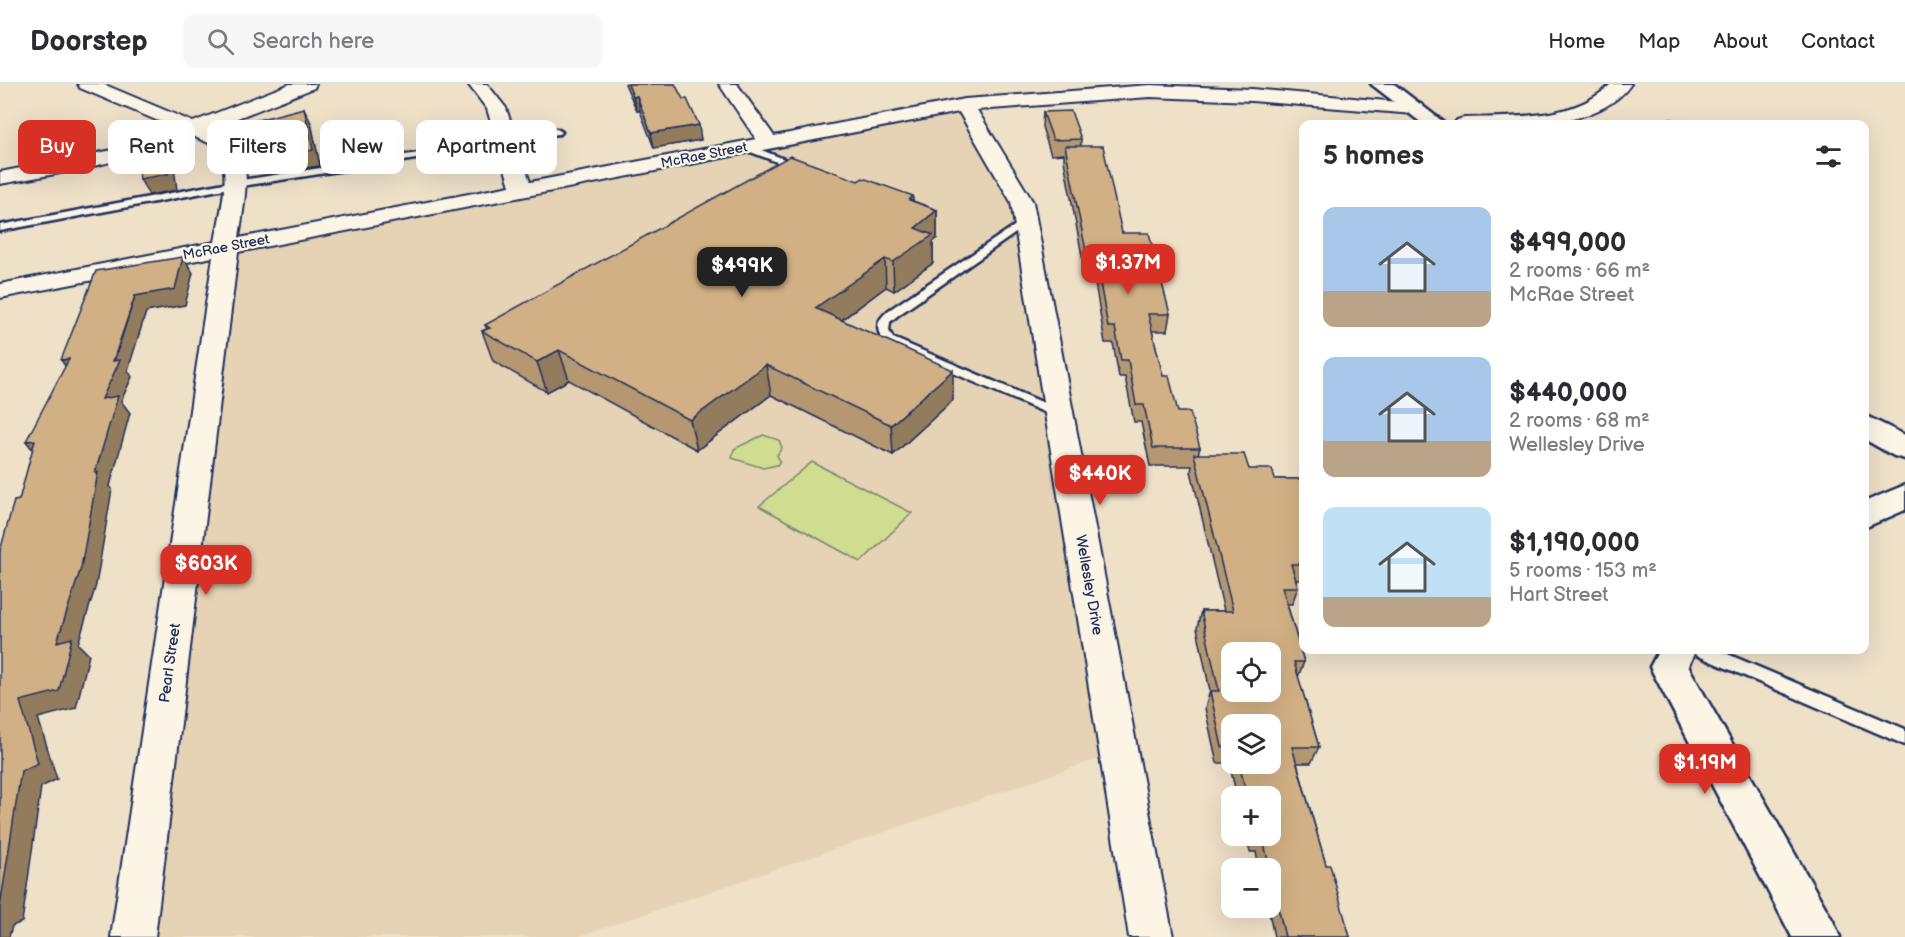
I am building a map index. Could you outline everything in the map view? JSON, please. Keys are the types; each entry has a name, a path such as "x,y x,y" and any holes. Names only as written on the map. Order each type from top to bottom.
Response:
{"street":[{"path":"87,84 172,120"},
{"path":"195,126 308,84"},
{"path":"477,84 496,108 500,120"},
{"path":"728,84 769,143"},
{"path":"1381,84 1430,120"},
{"path":"1510,120 1567,115 1600,105 1622,84"},
{"name":"McRae Street","path":"0,291 965,105 1150,91 1252,95 1414,108"},
{"name":"Wellesley Drive","path":"965,105 1022,202 1151,937"},
{"name":"Pearl Street","path":"133,937 235,184 234,159 226,143 195,130"},
{"path":"0,178 108,158"},
{"path":"517,174 522,190"},
{"path":"1869,428 1905,449"},
{"path":"1869,514 1905,496"},
{"path":"1676,654 1670,667 1817,937"}],"lane":[{"path":"746,147 815,173"},
{"path":"0,228 235,184 416,155"},
{"path":"1026,221 893,313 884,321 883,331 888,340 894,343 1060,415"},
{"path":"1711,654 1905,737"}],"shaded area":[{"path":"965,105 1022,202 1118,752 577,937 133,937 227,247"}],"green space":[{"path":"763,435 779,440 782,448 777,455 780,461 777,465 763,468 732,458 734,449"},
{"path":"812,462 912,513 861,562 759,506"}],"building":[{"path":"628,84 675,84 683,99 687,99 699,125 651,133 637,96 633,97"},
{"path":"304,108 307,120 258,120"},
{"path":"1071,111 1081,139 1053,140 1043,112"},
{"path":"308,127 313,150 308,151"},
{"path":"1065,146 1103,146 1122,233 1149,233 1170,314 1148,314 1163,376 1169,376 1178,412 1190,412 1200,448 1153,448 1144,405 1136,405 1128,360 1121,360 1115,327 1108,327 1096,261 1088,261"},
{"path":"790,156 858,181 863,178 913,196 909,200 937,210 915,228 933,235 893,262 885,259 815,308 953,370 891,425 766,365 690,420 559,350 537,362 482,331 490,328 485,325"},
{"path":"139,174 168,174 140,179"},
{"path":"183,257 175,289 135,296 113,361 120,360 102,399 118,396 95,473 98,472 81,568 57,642 72,638 59,691 20,701 38,763 21,771 0,907 0,551 14,501 19,500 35,440 26,441 69,359 61,360 96,271"},
{"path":"1194,454 1244,454 1249,469 1272,469 1275,479 1299,479 1299,564 1291,564 1298,587 1282,587 1299,645 1299,654 1302,654 1304,662 1294,662 1319,747 1292,747 1326,865 1330,865 1350,937 1285,937 1281,918 1281,858 1268,858 1264,846 1281,846 1281,786 1244,786 1242,774 1281,774 1281,714 1221,714 1221,742 1210,691 1219,691 1201,611 1233,611"}]}
